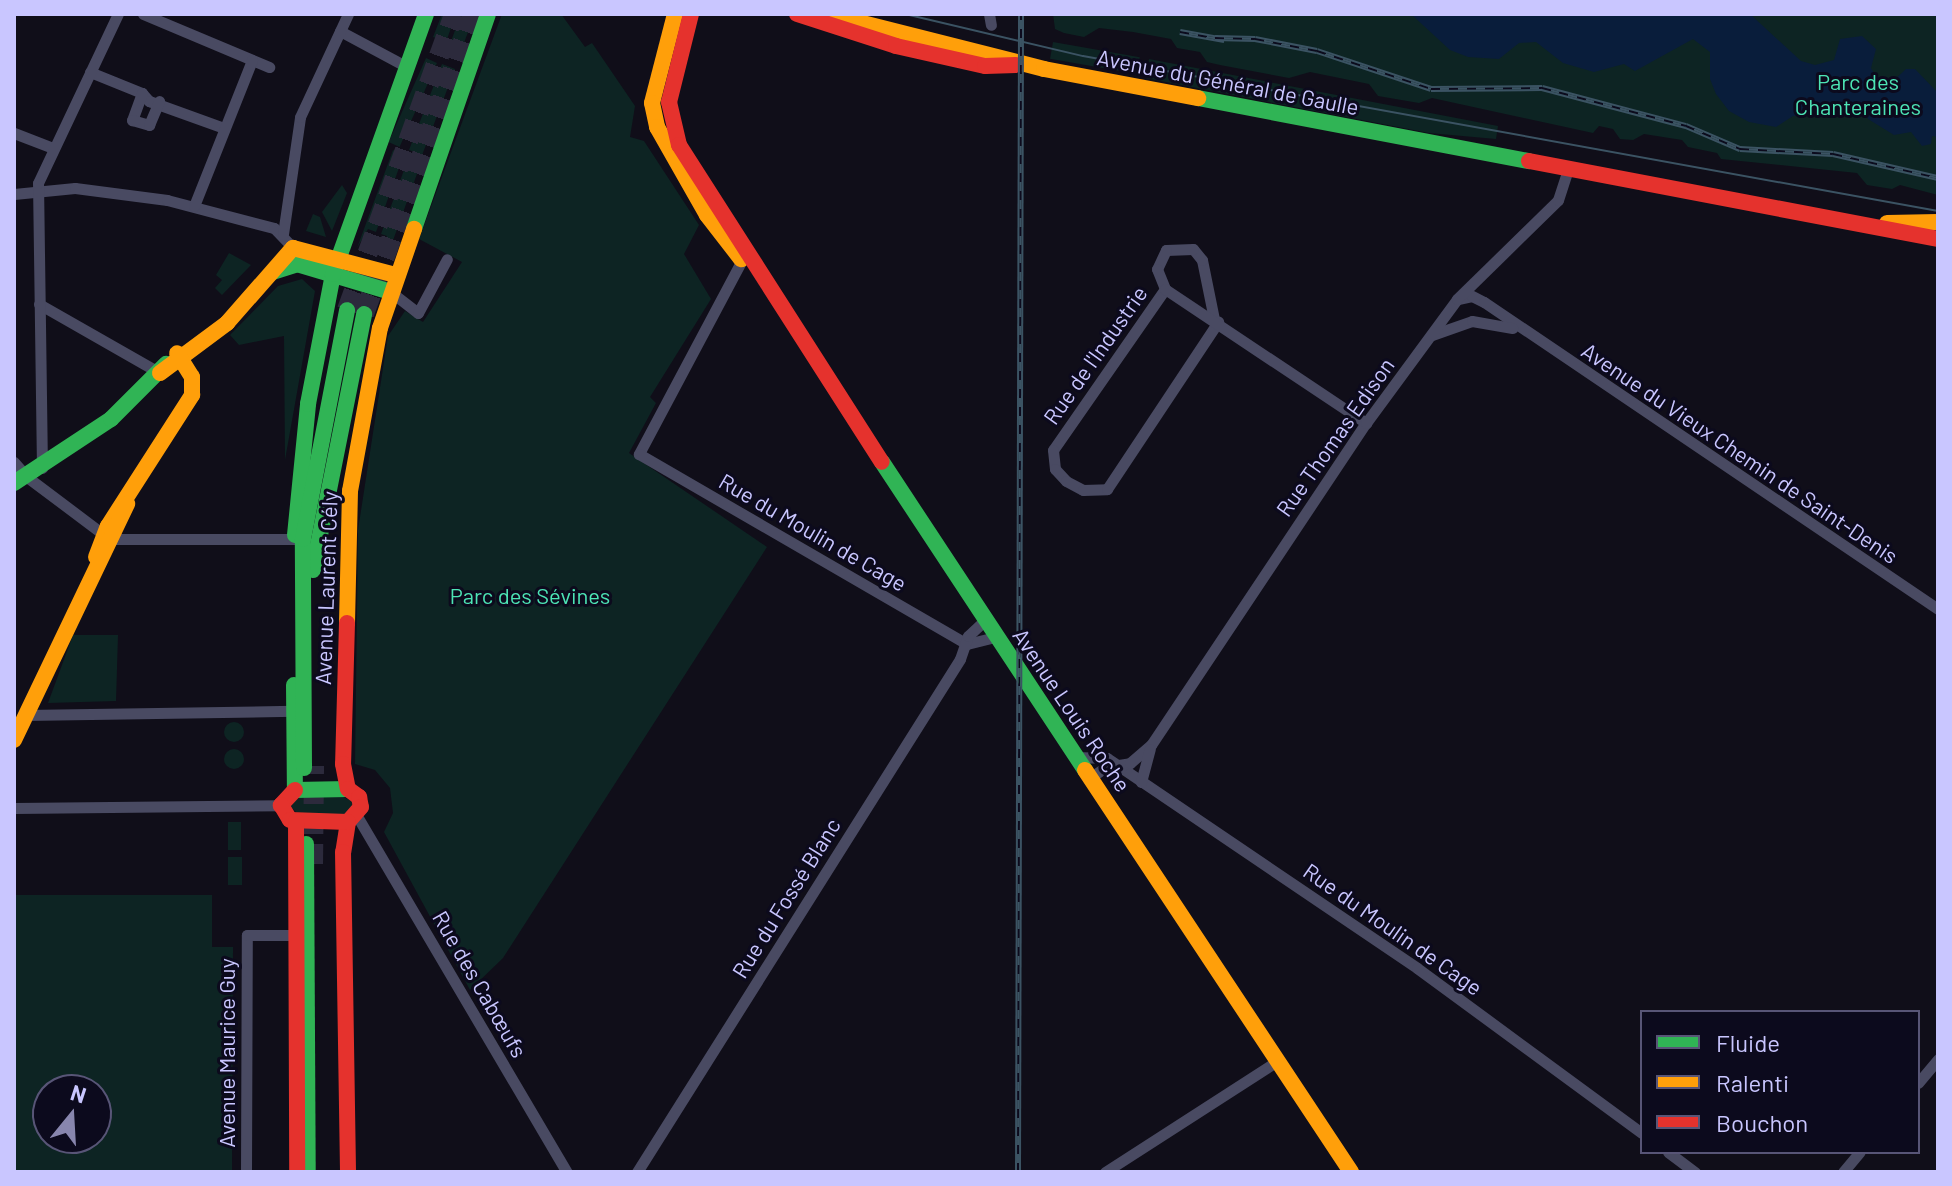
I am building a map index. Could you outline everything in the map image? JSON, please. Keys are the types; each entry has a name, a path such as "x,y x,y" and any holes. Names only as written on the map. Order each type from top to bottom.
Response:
{"main road":[{"name":"Avenue Laurent Cély","path":"295,790 295,539 308,404 335,266 426,14"},
{"name":"Avenue Laurent Cély","path":"348,1172 343,852 359,797 348,789 343,764 350,491 376,343 488,14"},
{"name":"Avenue Louis Roche","path":"675,14 652,103 657,127 707,215 742,260 756,271"},
{"name":"Avenue Louis Roche","path":"691,14 669,102 670,117 679,145 756,271 1351,1172"},
{"name":"Avenue du Général de Gaulle","path":"797,14 986,59 1426,143 1457,141 1546,165 1938,239"},
{"name":"Avenue du Général de Gaulle","path":"827,14 883,35"},
{"name":"Avenue du Général de Gaulle","path":"1878,226 1938,222"},
{"path":"28,477 111,419 160,373 242,306 279,268 293,248 335,266 394,284"},
{"path":"279,268 335,266"},
{"path":"347,310 326,399 303,539 309,767 313,565 364,314"},
{"path":"14,740 109,536 192,395 192,377 179,357"},
{"path":"348,789 295,790 281,805 286,817 296,821 353,819"},
{"path":"296,821 297,1172"},
{"path":"306,844 308,1172"}],"street":[{"path":"28,477 39,304 37,189 53,148 118,14"},
{"path":"143,14 269,67"},
{"path":"283,234 300,117 348,14"},
{"path":"340,31 407,67"},
{"path":"194,206 252,60"},
{"path":"90,72 142,93 149,101 159,101 224,128"},
{"path":"142,93 132,120 149,125 159,101"},
{"path":"14,133 53,148"},
{"name":"Rue Thomas Edison","path":"1117,765 1134,761 1151,745 1366,423 1457,299 1558,200 1568,169"},
{"path":"14,194 37,189 102,190 194,206 283,234 293,248"},
{"name":"Rue de l'Industrie","path":"1165,289 1053,450 1055,469 1066,481 1083,490 1107,489 1216,320 1202,260 1193,249 1179,245 1159,259 1158,281 1165,289 1216,320 1366,423"},
{"path":"394,284 418,313 447,259"},
{"name":"Rue du Moulin de Cage","path":"742,260 639,454 967,644"},
{"path":"1481,276 1484,302"},
{"path":"1472,321 1459,310 1457,299 1472,296 1484,302"},
{"name":"Avenue du Vieux Chemin de Saint-Denis","path":"1484,302 1520,330 1938,609"},
{"path":"39,304 160,373"},
{"path":"1430,336 1472,321"},
{"name":"Avenue du Vieux Chemin de Saint-Denis","path":"1472,321 1520,330"},
{"path":"14,462 28,477 109,536 295,539"},
{"name":"Rue du Fossé Blanc","path":"637,1172 967,644 968,636 985,620"},
{"path":"967,644 996,637"},
{"path":"25,715 294,711"},
{"name":"Rue Thomas Edison","path":"1141,782 1151,745"},
{"name":"Rue du Moulin de Cage","path":"1075,757 1102,756 1117,765 1417,968 1640,1132"},
{"path":"1090,778 1117,765"},
{"path":"14,806 281,805"},
{"name":"Rue des Cabœufs","path":"353,819 567,1172"},
{"name":"Avenue Maurice Guy","path":"246,1172 247,935 296,935"},
{"path":"1920,1081 1938,1059"},
{"path":"1112,1170 1277,1061"},
{"path":"1671,1154 1695,1172"},
{"path":"1843,1172 1858,1154"}],"green space":[{"path":"442,14 456,14 446,42 433,37"},
{"path":"461,14 475,14 462,48 450,44"},
{"name":"Parc des Sévines","path":"502,14 561,14 585,47 592,43 635,106 630,137 644,141 699,225 684,254 711,299 650,397 656,403 629,453 767,547 503,958 470,990 384,832 393,813 390,788 375,770 355,764 358,530 388,336 405,311 423,322 462,262 419,239"},
{"name":"Parc des Chanteraines","path":"1053,14 1938,14 1938,195 1900,185 1892,189 1867,185 1857,173 1721,159 1717,153 1688,147 1682,140 1644,134 1633,140 1620,139 1613,129 1599,126 1593,133 1432,98 1419,103 1378,96 1369,84 1310,72 1289,78 1220,65 1207,62 1200,52 1177,48 1171,39 1099,28 1084,37 1064,33 1055,29"},
{"path":"1053,42 1140,57 1137,74 1050,59"},
{"path":"426,58 437,63 400,147 389,142"},
{"path":"1149,59 1498,126 1496,139 1429,133 1145,78"},
{"path":"442,64 455,69 422,155 409,150"},
{"path":"393,150 404,154 376,232 368,229 357,248"},
{"path":"409,156 422,160 387,257 380,255 387,236 381,234"},
{"path":"342,185 347,193 332,231 322,212"},
{"path":"313,214 320,217 326,237 306,231"},
{"path":"229,253 251,265 222,295 215,288 222,280 216,275"},
{"path":"302,279 315,291 285,460 284,336 239,345 230,335 278,286"},
{"path":"73,635 118,635 116,701 48,703"},
{"path":"234,722 241,725 244,732 241,739 234,742 227,739 224,732 227,725"},
{"path":"234,749 241,752 244,759 241,766 234,769 227,766 224,759 227,752"},
{"path":"341,796 354,802 347,815 300,816 291,807 295,798"},
{"path":"228,822 241,822 241,850 228,850"},
{"path":"228,857 242,857 242,885 228,885"},
{"path":"14,895 212,895 212,947 233,947 232,1172 14,1172"}],"water":[{"path":"1411,14 1750,14 1801,61 1815,65 1834,60 1840,39 1862,36 1876,49 1871,68 1879,82 1889,85 1906,69 1915,69 1938,93 1938,137 1932,136 1931,144 1922,146 1911,132 1894,135 1868,119 1861,107 1847,115 1793,116 1776,127 1749,122 1729,111 1716,94 1710,79 1710,52 1693,39 1635,71 1624,64 1594,72 1563,63 1536,42 1519,43 1499,59 1468,57 1450,50"}],"tunnel":[{"path":"347,310 454,14"},
{"path":"364,314 473,14"},
{"path":"313,864 314,766"}],"tram line":[{"path":"905,14 1083,56 1938,211"}],"railway":[{"path":"1018,1172 1021,14"},
{"path":"1180,32 1224,40"},
{"path":"1215,38 1255,39 1317,51 1431,89 1542,88 1686,126 1740,149 1833,154 1938,178"}],"traffic: fast":[{"path":"295,535 308,404 333,274 426,14"},
{"path":"414,229 488,14"},
{"path":"1198,98 1529,161"},
{"path":"273,272 297,264 391,292"},
{"path":"304,768 303,539 347,310"},
{"path":"313,570 364,314"},
{"path":"14,483 111,419 166,364"},
{"path":"882,462 1085,770"},
{"path":"294,685 295,790"},
{"path":"295,790 348,789"},
{"path":"306,844 308,1172"}],"traffic: slow":[{"path":"675,14 652,103 657,127 707,215 741,259"},
{"path":"827,14 1044,69 1198,98"},
{"path":"1887,223 1938,222"},
{"path":"347,623 350,491 380,328 414,229"},
{"path":"160,373 227,323 293,248 396,275"},
{"path":"96,557 108,526 192,395 192,377 177,353"},
{"path":"14,740 127,504"},
{"path":"1085,770 1351,1172"}],"traffic: jam":[{"path":"691,14 669,102 679,145 882,462"},
{"path":"797,14 896,46 985,66 1016,65"},
{"path":"1529,161 1938,239"},
{"path":"347,623 343,764 348,789 359,797 361,807 348,822 343,852 348,1172"},
{"path":"295,790 281,805 290,820 348,822"},
{"path":"296,821 297,1172"}]}
